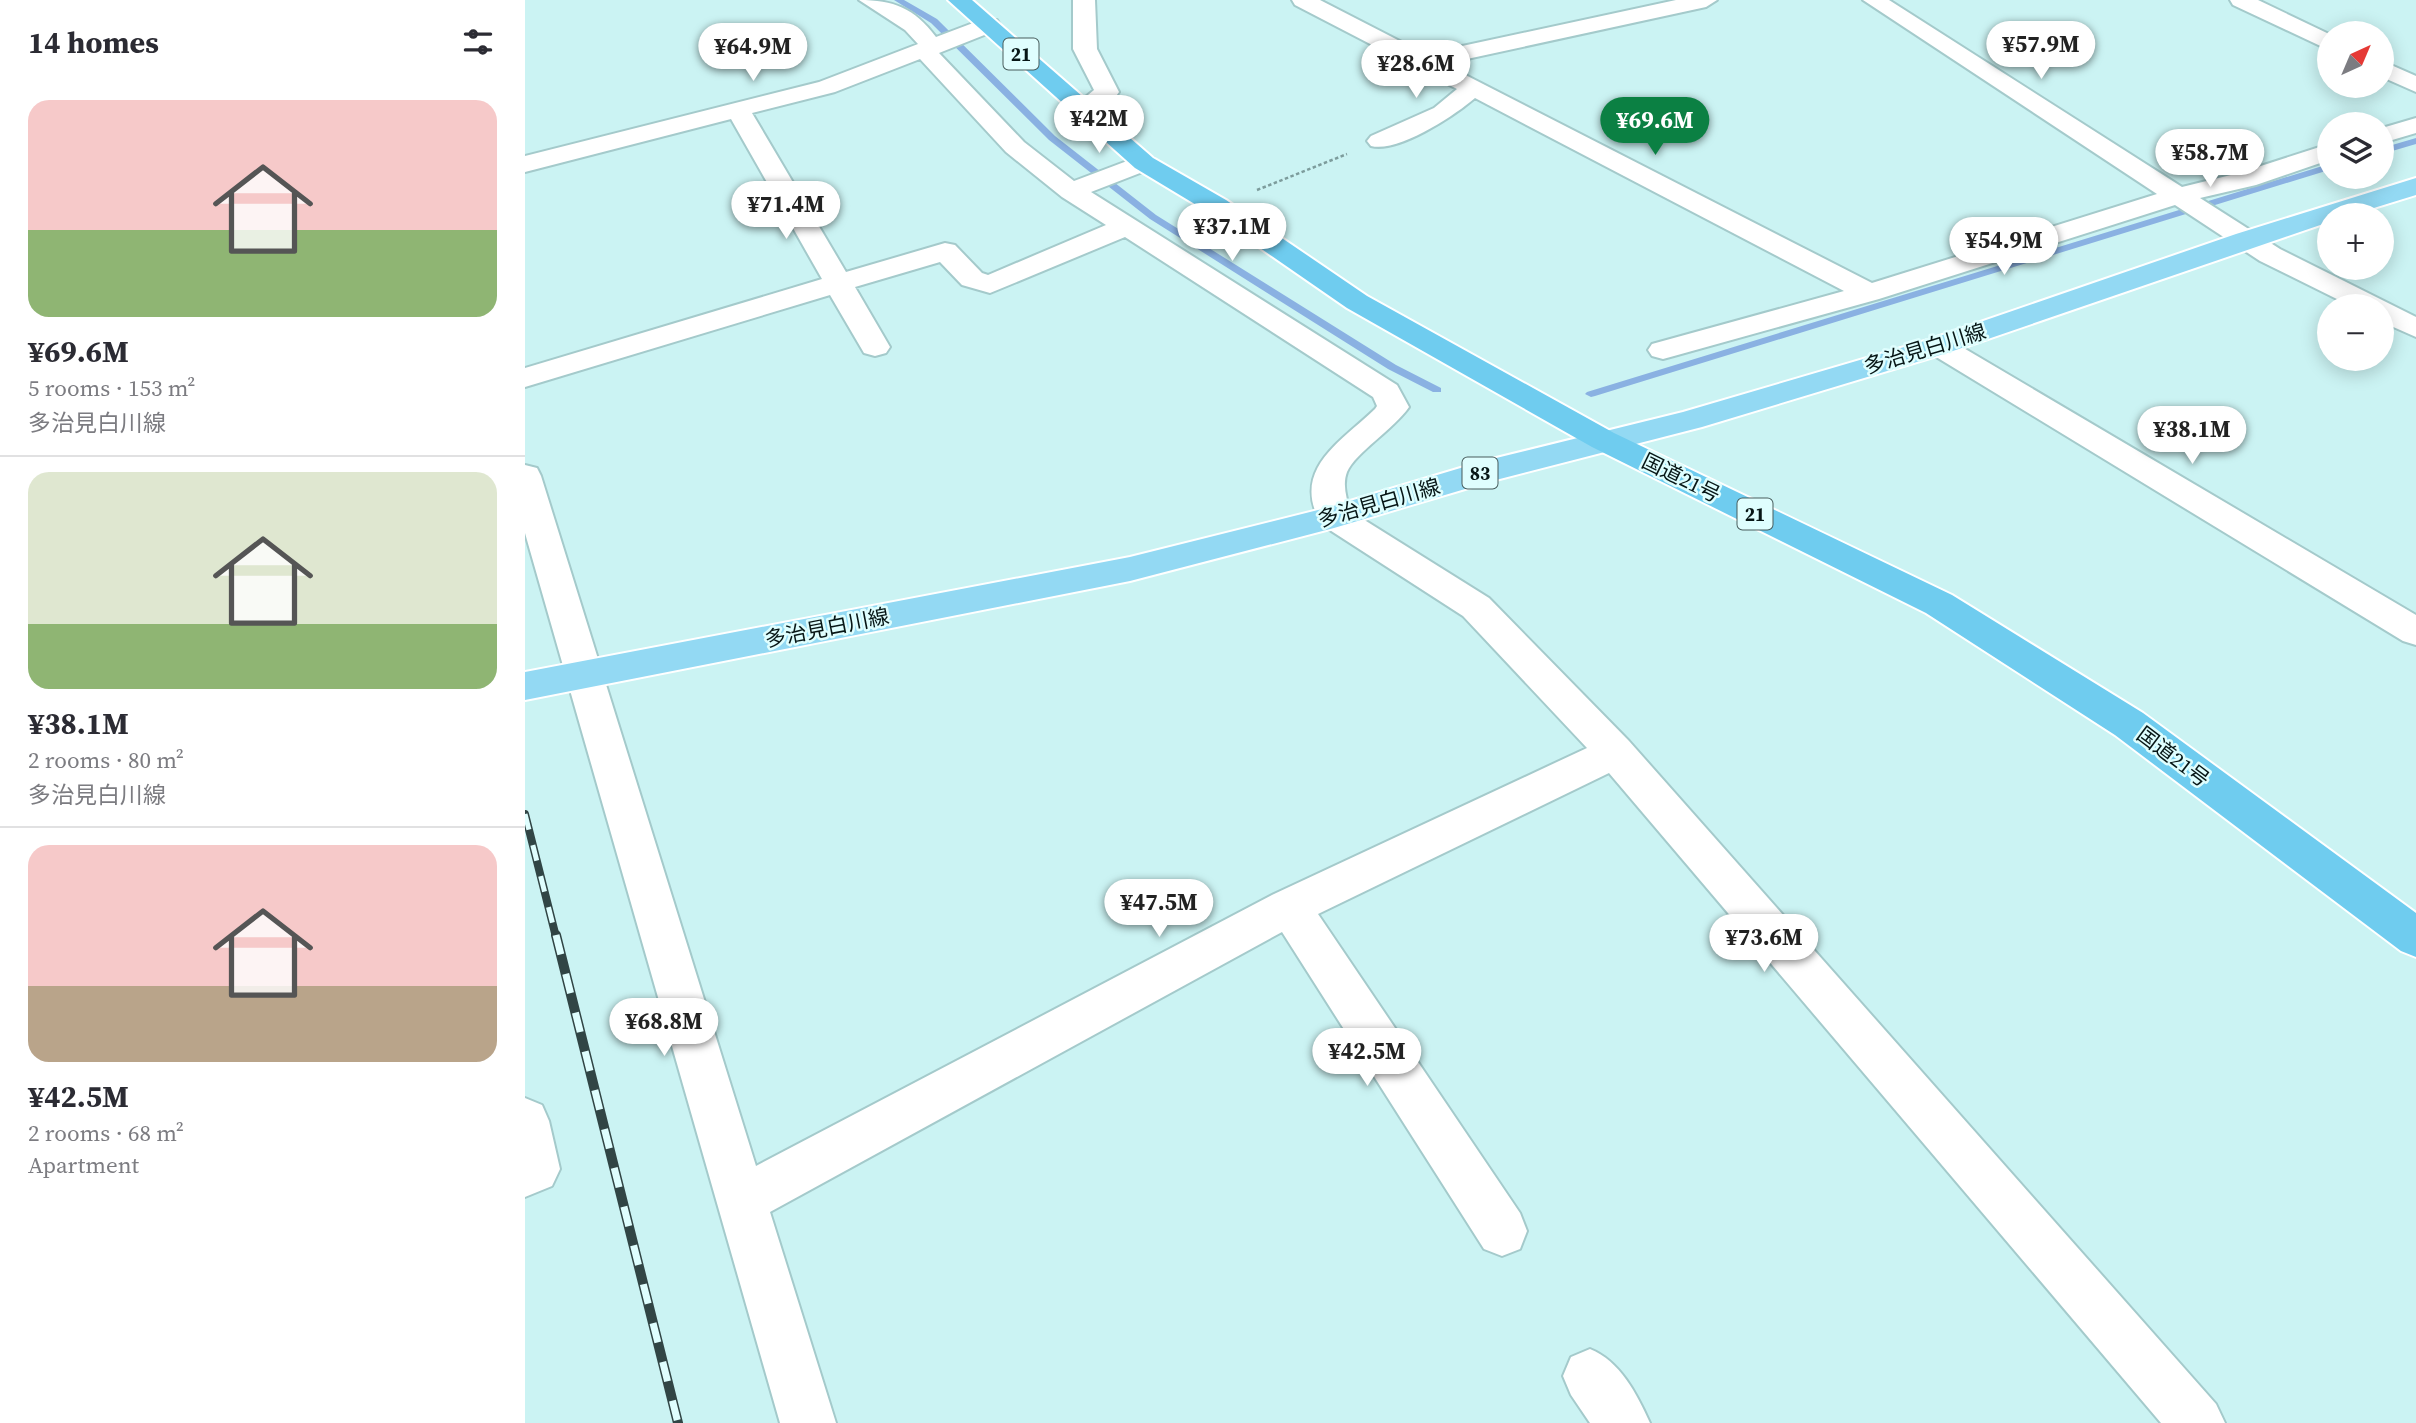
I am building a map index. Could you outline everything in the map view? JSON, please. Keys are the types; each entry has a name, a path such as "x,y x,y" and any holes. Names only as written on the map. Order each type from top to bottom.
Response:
{"highway":[{"name":"国道21号","path":"959,0 1144,163 1217,206 1357,302 1603,440 1939,604 2129,724 2416,938"}],"main road":[{"name":"多治見白川線","path":"525,686 584,672 1130,569 1334,517 1603,440 1691,420 1940,346 2246,240 2416,186"}],"street":[{"path":"870,0 926,36 928,49 1016,147 1071,191 1386,392 1393,407 1386,419 1339,458 1328,481 1334,517 1476,607 1615,751 2197,1423"},
{"path":"1083,108 1107,92 1091,65 1080,34 1084,0"},
{"path":"1303,0 1869,293"},
{"path":"1420,62 1706,0"},
{"path":"1874,0 2212,219 2246,240 2350,294"},
{"path":"2241,0 2317,37"},
{"path":"525,164 827,87 989,25"},
{"path":"2394,74 2416,85"},
{"path":"1380,141 1443,113 1471,89"},
{"path":"738,110 875,347"},
{"path":"2394,132 2416,125"},
{"path":"1663,350 1869,293 2317,156"},
{"path":"1071,191 1144,163"},
{"path":"525,379 945,251 972,279 990,284 1126,227"},
{"path":"2394,317 2416,328"},
{"path":"1940,346 2416,632"},
{"path":"525,476 808,1423"},
{"path":"741,1200 1289,907 1615,751"},
{"path":"1289,907 1502,1231"},
{"path":"525,1121 535,1168 525,1173"},
{"path":"1591,1376 1622,1423"}],"path":[{"path":"1217,206 1380,141"}],"waterway":[{"path":"898,0 934,21 1052,138 1153,217 1392,367 1437,390"},
{"path":"2394,147 2416,141"},
{"path":"1591,394 2317,171"}],"railway":[{"path":"525,814 556,937"},
{"path":"556,935 678,1423"}]}
